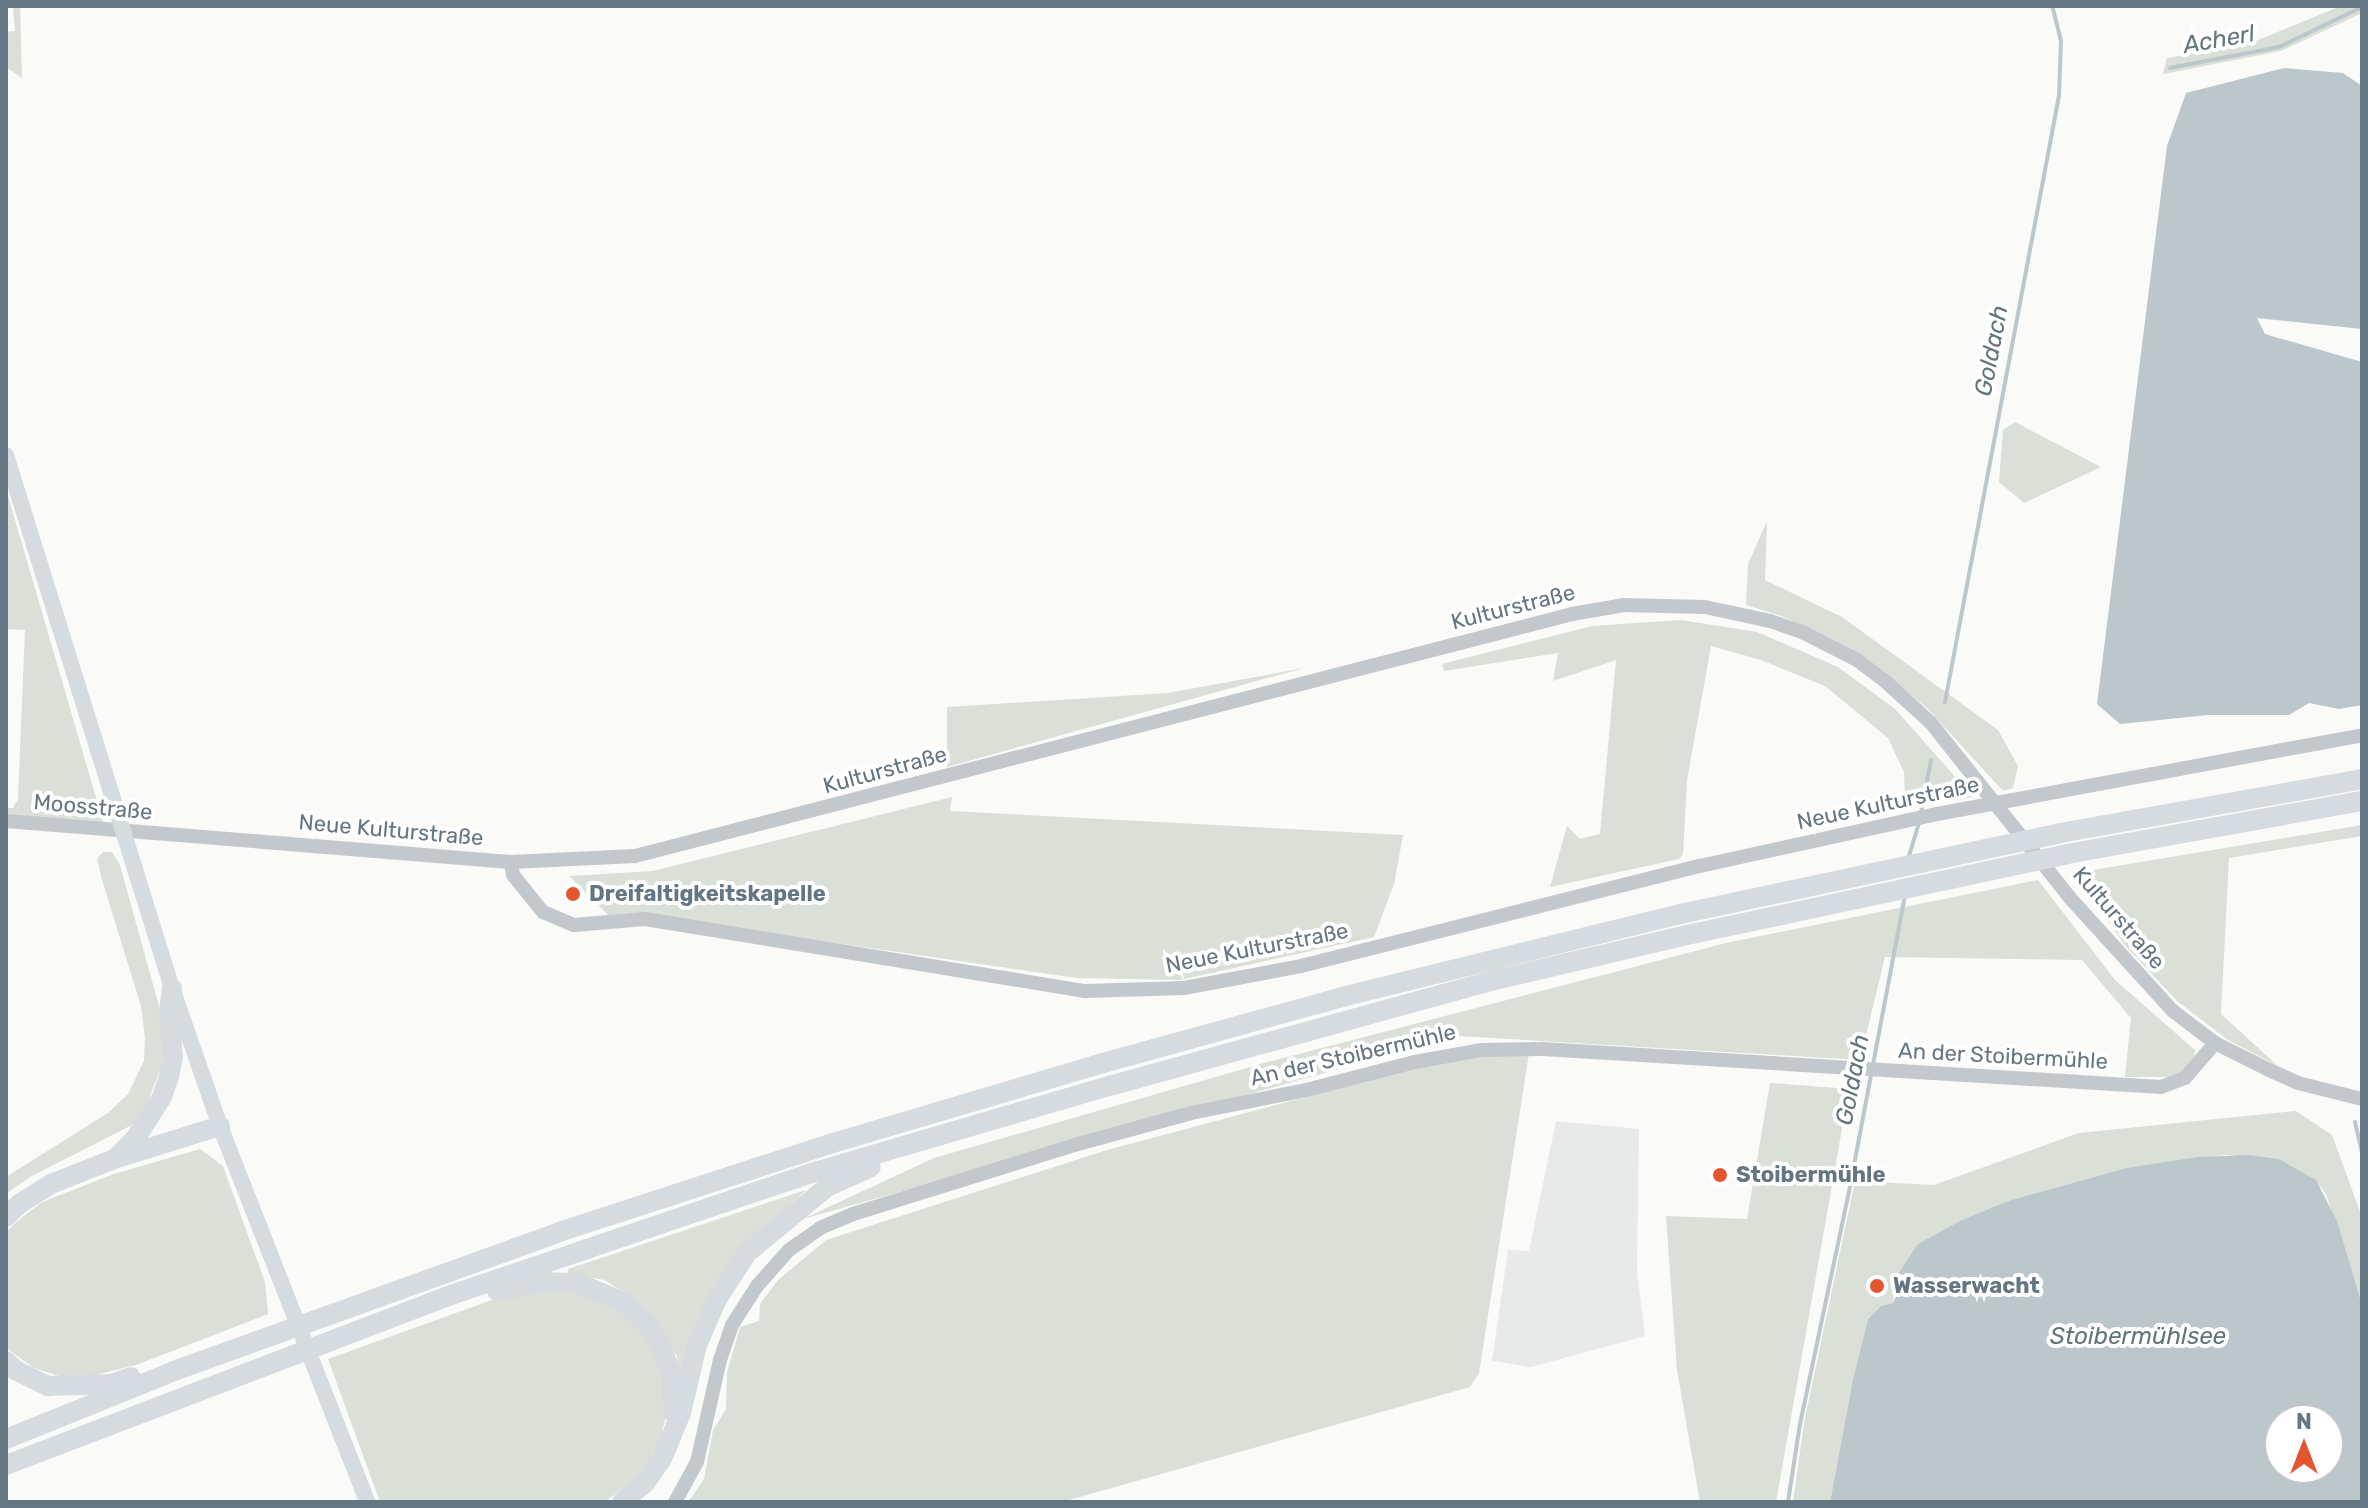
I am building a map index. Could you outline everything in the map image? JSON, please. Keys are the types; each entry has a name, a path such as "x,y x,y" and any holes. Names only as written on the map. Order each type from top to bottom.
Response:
{"highway":[{"path":"6,1439 174,1371 562,1231 833,1143 1103,1063 1495,958 1893,867 2362,779"},
{"path":"6,1465 451,1295 695,1211 942,1135 1499,979 1894,889 2362,801"},
{"path":"114,1159 135,1139 165,1087 173,1057 169,1012 172,988"},
{"path":"6,1217 19,1204 51,1184 114,1159 220,1126"},
{"path":"622,1502 645,1483 662,1459 681,1413 697,1345 717,1299 747,1253 827,1187 867,1168 923,1151 942,1135"},
{"path":"451,1295 479,1296 520,1286 560,1282 596,1288 625,1303 651,1327 662,1348 672,1375 672,1429"},
{"path":"6,1361 15,1370 48,1386 112,1384 151,1370 174,1371"}],"main road":[{"path":"6,455 129,859 172,988 220,1126 367,1502"}],"street":[{"name":"Kulturstraße","path":"511,862 635,856 1521,627 1624,605 1677,604 1729,610 1770,621 1829,645 1857,660 1905,698 1979,780 2070,898 2173,1011 2215,1043 2298,1083 2362,1099"},
{"name":"Neue Kulturstraße","path":"176,836 511,862 513,875 543,912 574,925 645,919 1085,991 1184,988 1301,966 1700,866 1937,814 2362,735"},
{"name":"Moosstraße","path":"6,821 176,836"},
{"name":"An der Stoibermühle","path":"675,1502 697,1462 720,1360 739,1312 789,1250 820,1228 853,1214 1119,1132 1461,1053 1543,1049 2161,1087 2185,1078 2215,1043"}],"shaded area":[{"path":"13,6 20,6 22,78 6,67 6,32 15,31"},
{"path":"2341,6 2362,6 2362,13 2281,51 2163,74 2167,58 2248,44"},
{"path":"2015,422 2101,467 2024,503 1999,482 2003,430"},
{"path":"6,489 104,825 6,814 6,808 13,808 18,799 25,630 6,629"},
{"path":"1767,521 1765,580 1842,617 1998,730 2018,766 2013,788 2003,791 1927,708 1861,655 1784,617 1746,605 1748,564"},
{"path":"1681,620 1757,632 1838,667 1895,709 1973,797 1905,806 1904,772 1888,738 1825,686 1761,660 1711,646 1687,780 1683,854 1679,859 1550,887 1567,826 1580,839 1600,834 1616,660 1553,681 1558,653 1444,671 1442,664 1592,626"},
{"path":"1304,668 947,767 947,707 1168,693"},
{"path":"952,797 950,811 1403,835 1394,884 1374,937 1180,980 1077,978 630,913 609,916 569,876 653,871"},
{"path":"2362,825 2362,836 2229,858 2221,1014 2278,1066 2228,1040 2177,1001 2124,944 2075,873"},
{"path":"103,852 112,852 120,865 162,1017 165,1045 161,1068 143,1113 132,1125 30,1177 6,1194 6,1177 108,1113 128,1094 144,1061 141,1006 102,880 97,859"},
{"path":"2038,880 2115,980 2195,1050 2194,1058 2177,1077 2125,1077 2131,1018 2082,960 1885,957 1860,1060 1457,1036 803,1219 934,1158 1264,1063 1726,943"},
{"path":"1529,1053 1479,1373 1470,1387 1062,1502 688,1502 704,1479 713,1430 726,1409 727,1372 740,1327 759,1321 760,1304 778,1280 826,1240 1107,1150 1452,1058"},
{"path":"1770,1083 1849,1089 1776,1502 1700,1502 1677,1370 1666,1216 1747,1219"},
{"path":"2296,1111 2332,1135 2362,1217 2362,1305 2326,1194 2315,1180 2279,1159 2225,1155 2126,1168 2011,1200 1918,1244 1895,1288 1893,1303 1881,1306 1868,1319 1853,1379 1830,1502 1793,1502 1804,1423 1855,1181 1934,1185 2079,1133"},
{"path":"1556,1121 1639,1129 1637,1271 1645,1336 1531,1367 1492,1361 1508,1250 1529,1251"},
{"path":"200,1149 223,1166 265,1282 268,1314 136,1365 91,1376 59,1376 34,1368 9,1350 6,1346 6,1233 15,1223 42,1202 114,1174"},
{"path":"806,1190 736,1256 681,1393 677,1356 659,1326 633,1298 604,1280 568,1273 568,1269"},
{"path":"548,1286 600,1295 644,1328 667,1382 666,1415 660,1441 643,1472 605,1502 380,1502 328,1359 514,1292"}],"water":[{"path":"2284,68 2343,73 2362,86 2362,329 2257,318 2265,334 2362,362 2362,705 2339,709 2309,703 2289,715 2208,715 2120,724 2097,704 2167,146 2186,93"},
{"name":"Stoibermühlsee","path":"2248,1155 2279,1159 2316,1180 2337,1221 2362,1305 2362,1502 1830,1502 1853,1379 1868,1319 1881,1306 1893,1303 1897,1294 1891,1285 1918,1244 1962,1220 2011,1200 2126,1168 2198,1157"}],"waterway":[{"name":"Goldach","path":"1945,702 2059,96 2061,41 2052,6"},
{"name":"Acherl","path":"2170,68 2279,47 2362,7"},
{"name":"Goldach","path":"1921,813 1931,760"},
{"name":"Goldach","path":"1908,859 1919,822"},
{"name":"Goldach","path":"1788,1502 1800,1424 1851,1181 1905,896"},
{"path":"2355,1122 2362,1152"}],"place":[{"name":"Dreifaltigkeitskapelle","path":"573,894"},
{"name":"Stoibermühle","path":"1720,1175"},
{"name":"Wasserwacht","path":"1877,1286"}]}
